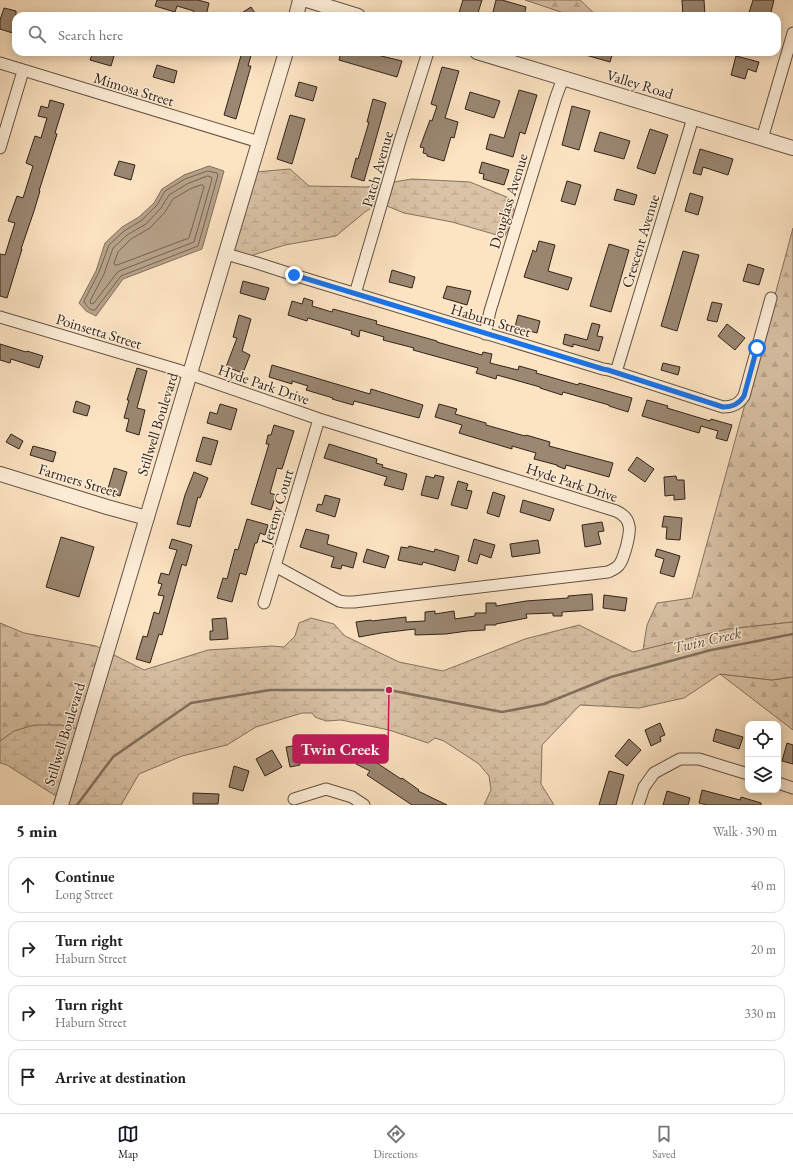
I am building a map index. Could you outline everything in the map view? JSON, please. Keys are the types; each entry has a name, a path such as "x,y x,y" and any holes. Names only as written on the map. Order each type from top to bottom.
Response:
{"street":[{"path":"297,12 300,0"},
{"path":"307,0 345,12"},
{"path":"762,138 793,33"},
{"name":"Stillwell Boulevard","path":"61,805 285,56"},
{"name":"Patch Avenue","path":"355,294 427,56"},
{"name":"Valley Road","path":"490,56 793,148"},
{"name":"Mimosa Street","path":"0,64 259,142"},
{"path":"0,148 23,71"},
{"name":"Douglass Avenue","path":"485,334 490,311 563,78"},
{"name":"Crescent Avenue","path":"616,372 693,118"},
{"name":"Haburn Street","path":"226,254 485,334 616,372 723,407 736,405 744,396 771,298"},
{"name":"Poinsetta Street","path":"0,317 178,370 190,375"},
{"name":"Hyde Park Drive","path":"190,375 318,419 616,511 625,517 630,534 622,560 619,565 608,572 354,602 339,601 275,566"},
{"name":"Jeremy Court","path":"264,603 318,419"},
{"name":"Farmers Street","path":"0,474 147,518"},
{"path":"638,805 644,787 654,773 680,759 699,759 745,773"},
{"path":"781,784 793,788"},
{"path":"294,799 326,789 352,797 364,805"}],"green space":[{"path":"525,0 580,0 593,12 561,12"},
{"path":"290,169 309,186 367,187 382,184 376,205 365,212 336,236 285,245 250,256 232,251 255,172"},
{"path":"412,179 470,182 509,198 515,213 511,225 504,237 452,222 404,213 387,206 394,182"},
{"path":"793,228 793,622 728,629 643,650 647,625 657,603 692,598 745,404 751,394"},
{"path":"311,618 334,624 345,636 399,662 443,671 525,639 579,625 633,652 728,629 793,622 793,677 772,680 720,674 684,698 639,708 580,705 542,745 541,784 554,805 484,805 491,790 489,776 479,764 444,741 435,738 428,743 389,730 341,720 326,721 315,717 312,713 302,713 256,727 227,745 182,756 139,774 121,805 67,805 112,654 144,670 208,650 272,646 284,647 295,636 299,623"},
{"path":"0,623 24,633 96,646 102,649 78,729 60,725 0,741"},
{"path":"720,674 772,680 793,677 793,730"},
{"path":"34,725 60,725 78,729 56,805 53,805 56,796 7,765 0,763 0,741 14,731"}],"water":[{"path":"209,166 224,171 202,249 123,279 96,316 86,311 79,303 96,271 105,243 122,227 139,217 154,203 162,189 184,175"}],"building":[{"path":"157,0 198,0 209,3 207,12 194,12 177,6 175,12 155,6"},
{"path":"463,0 482,0 478,12 459,12"},
{"path":"496,0 502,0 526,7 525,12 493,12"},
{"path":"682,0 704,0 705,12 683,12"},
{"path":"753,0 774,0 771,12 749,12"},
{"path":"251,7 254,12 243,12"},
{"path":"4,8 16,11 12,12 12,33 0,29 0,20"},
{"path":"92,56 114,56 111,66 90,60"},
{"path":"241,56 251,56 248,66 251,66 236,119 224,115"},
{"path":"340,56 381,56 402,61 397,77 339,60"},
{"path":"589,56 612,56 610,62"},
{"path":"736,56 759,62 756,72 748,69 745,79 731,75"},
{"path":"157,65 177,71 174,83 153,77"},
{"path":"442,67 459,71 445,118 458,122 454,138 451,137 444,161 427,156 427,154 423,153 424,148 420,147 437,106 431,104"},
{"path":"299,82 317,87 313,101 295,96"},
{"path":"519,90 537,95 525,134 520,132 513,157 486,149 490,134 504,138"},
{"path":"470,92 500,101 494,118 465,109"},
{"path":"373,99 386,103 364,181 351,177 369,122 367,122"},
{"path":"50,100 64,104 55,133 57,134 7,298 0,296 0,254 5,255 15,223 8,221 17,196 23,198 33,166 26,163 35,136 41,138 47,118 38,116 41,106 48,108"},
{"path":"572,106 590,111 579,150 562,145"},
{"path":"290,115 305,119 292,164 277,159"},
{"path":"650,129 668,135 655,174 637,168"},
{"path":"600,132 630,141 624,159 594,151"},
{"path":"700,149 733,159 728,175 703,167 701,175 693,173"},
{"path":"119,161 135,165 131,180 114,175"},
{"path":"482,162 509,170 504,185 483,179 484,174 479,173"},
{"path":"567,181 581,185 575,205 561,201"},
{"path":"617,189 637,195 634,205 614,200"},
{"path":"690,193 703,197 698,215 685,211"},
{"path":"539,241 555,245 548,271 572,278 568,290 524,277 533,250 536,252"},
{"path":"609,244 629,250 611,312 590,306"},
{"path":"683,251 699,255 677,331 661,326"},
{"path":"748,264 764,269 759,285 743,281"},
{"path":"392,270 415,277 412,288 389,282"},
{"path":"243,281 269,288 265,300 240,293"},
{"path":"447,286 471,291 467,305 443,298"},
{"path":"304,298 313,301 312,306 332,312 333,309 377,321 376,324 482,355 483,352 492,354 490,363 518,370 519,366 537,371 536,373 578,385 579,383 632,398 628,412 563,392 562,395 497,375 496,379 476,373 478,368 413,350 414,348 383,340 384,337 360,330 359,337 351,334 352,331 308,318 307,321 288,315 292,301 302,304"},
{"path":"712,302 722,304 717,322 707,320"},
{"path":"239,315 251,319 242,351 250,355 243,373 226,367 237,338 233,337"},
{"path":"518,315 540,321 537,333 515,327"},
{"path":"592,323 600,325 597,336 603,337 599,351 573,344 573,347 563,344 565,334 587,340"},
{"path":"727,324 745,338 735,350 718,336"},
{"path":"0,344 43,356 39,368 11,359 10,363 0,360"},
{"path":"663,363 680,367 678,375 661,370"},
{"path":"272,365 370,394 371,389 423,405 419,418 354,401 353,405 306,390 308,386 292,381 292,384 269,377"},
{"path":"137,368 147,371 137,408 145,410 139,435 126,431 129,419 124,418 129,400 127,400"},
{"path":"647,400 668,406 667,408 710,421 711,419 732,425 727,441 716,438 718,431 701,426 699,433 642,416"},
{"path":"76,401 90,406 87,416 73,412"},
{"path":"220,404 237,409 231,430 207,423 210,412 217,414"},
{"path":"439,404 457,409 455,414 486,423 486,425 550,442 549,446 613,463 609,477 566,465 565,469 557,465 534,459 536,453 512,446 512,449 459,433 462,425 435,417"},
{"path":"274,425 294,431 282,469 277,468 270,493 276,495 271,510 251,504 269,444 266,444 268,435 271,435"},
{"path":"11,434 23,441 19,449 6,442"},
{"path":"203,437 218,441 211,465 196,461"},
{"path":"329,444 377,459 376,463 383,465 382,467 407,474 403,490 384,485 387,477 324,458"},
{"path":"33,446 56,452 53,462 30,455"},
{"path":"637,457 654,469 645,482 628,470"},
{"path":"114,468 127,472 120,496 107,492"},
{"path":"194,472 208,478 200,498 198,497 190,527 177,524 185,495"},
{"path":"435,475 444,477 438,499 421,495 426,476 434,478"},
{"path":"676,476 677,480 684,480 685,499 674,500 674,495 665,496 664,477"},
{"path":"458,481 468,484 466,490 472,491 467,509 451,505"},
{"path":"493,492 505,496 499,517 487,513"},
{"path":"325,495 340,499 335,517 316,511 318,504 322,505"},
{"path":"523,500 554,509 550,521 520,512"},
{"path":"664,516 682,518 680,540 666,539 667,527 662,527"},
{"path":"247,519 268,525 265,535 260,533 257,543 255,543 246,575 240,573 232,602 217,598 223,578 227,579 235,549 238,550"},
{"path":"602,522 604,531 598,532 601,544 585,547 582,525"},
{"path":"306,529 329,535 327,544 357,553 353,568 342,565 341,569 331,567 334,557 300,547"},
{"path":"61,537 94,547 79,597 46,587"},
{"path":"172,539 192,545 186,566 182,564 162,635 159,634 150,663 136,659 143,636 147,637 154,612 159,614 164,596 158,595 162,584 158,583 161,573 169,575 177,550 169,548"},
{"path":"474,539 495,545 491,558 480,554 477,564 468,561"},
{"path":"538,540 540,553 512,557 510,544"},
{"path":"409,546 434,552 435,549 459,556 455,571 423,562 422,565 398,560 401,547 408,548"},
{"path":"367,549 389,556 385,568 363,562"},
{"path":"657,549 680,556 674,577 660,573 664,559 655,556"},
{"path":"592,594 593,610 562,612 562,616 553,616 553,613 526,614 527,618 496,625 485,625 485,630 446,634 415,635 415,629 359,637 356,622 406,617 406,622 425,621 425,612 435,611 435,614 454,611 455,619 475,616 475,613 486,613 486,603 496,603 496,606 526,601 568,598 568,596"},
{"path":"604,595 627,598 625,611 603,608"},
{"path":"226,618 228,639 210,640 210,631 213,631 212,619"},
{"path":"660,723 665,735 660,737 661,741 651,746 645,730"},
{"path":"716,729 743,737 739,749 713,741"},
{"path":"629,739 641,750 627,766 615,756"},
{"path":"356,742 371,750 368,757 401,779 402,778 419,790 418,791 447,805 412,805 367,775 370,771 356,764 358,760 349,755"},
{"path":"787,743 793,745 793,764 782,761"},
{"path":"306,744 308,757 299,759 300,765 290,767 286,747"},
{"path":"272,750 282,767 265,776 256,759"},
{"path":"234,766 249,771 243,791 229,787"},
{"path":"609,771 624,775 616,805 599,805"},
{"path":"702,790 740,800 741,797 761,803 761,805 707,805 699,803"},
{"path":"667,791 690,798 688,805 663,805"},
{"path":"193,793 219,794 218,804 193,804"}],"waterway":[{"name":"Twin Creek","path":"77,805 113,757 191,703 270,690 389,690 502,712 544,704 611,677 711,650 793,634"}],"place":[{"name":"Twin Creek","path":"389,690"}],"route":[{"path":"294,275 608,370 723,407 736,405 744,396 757,348"}]}
